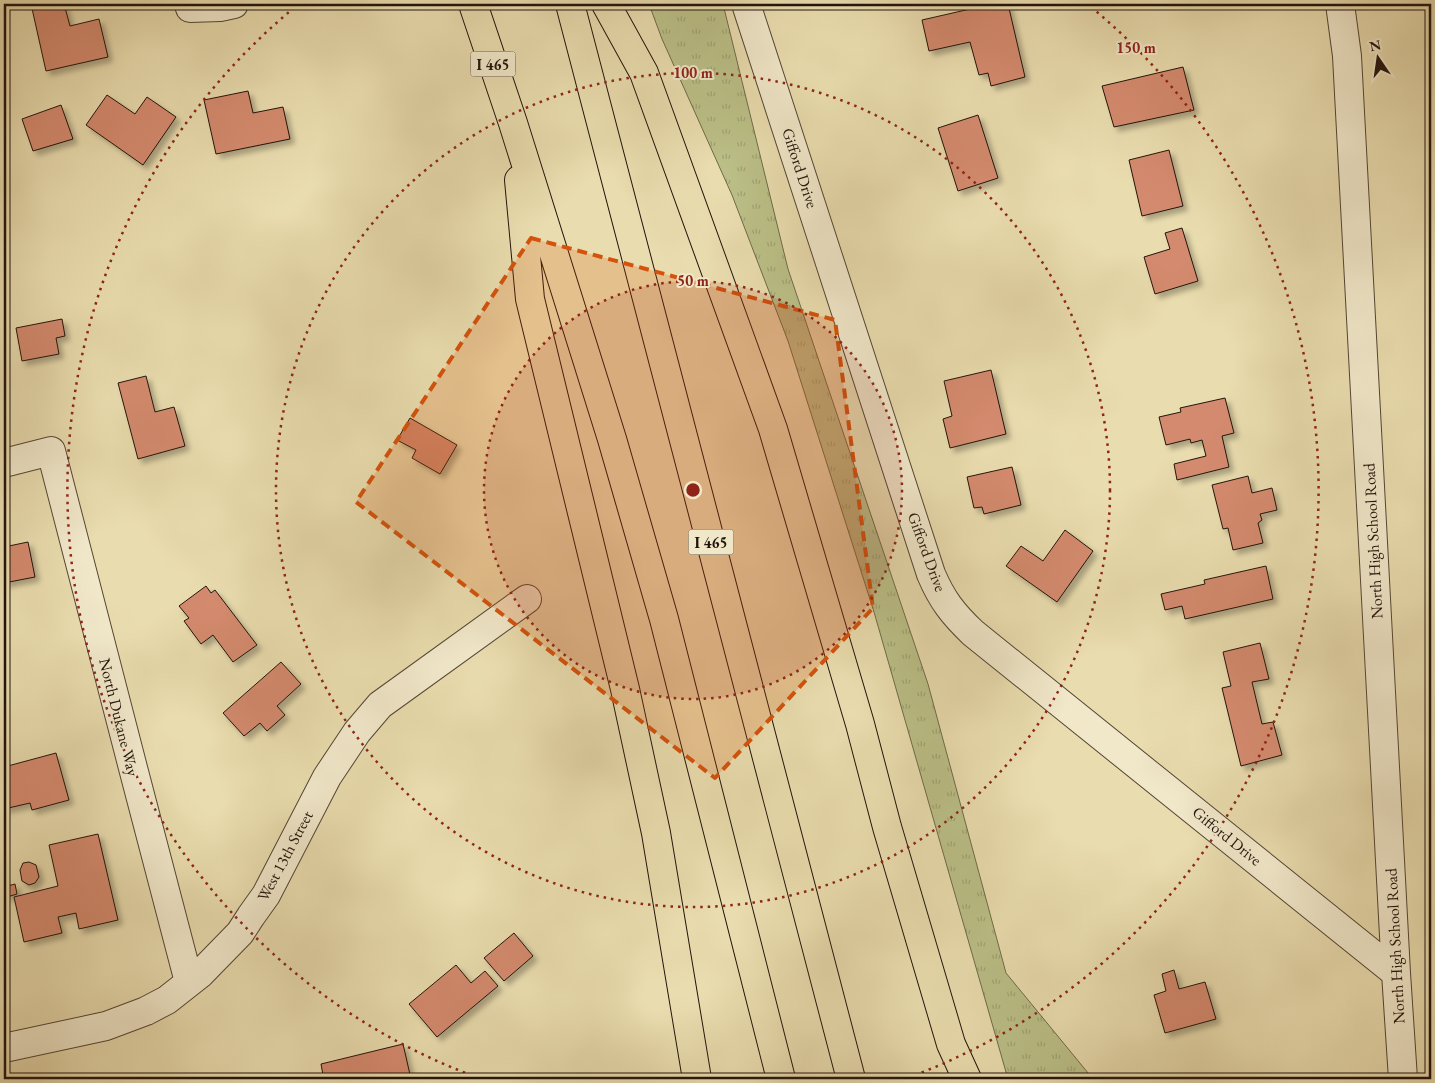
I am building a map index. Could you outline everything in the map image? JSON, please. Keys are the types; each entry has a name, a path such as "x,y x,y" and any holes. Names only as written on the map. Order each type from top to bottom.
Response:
{"highway":[{"name":"I 465","path":"473,4 513,123 612,439 664,619 781,1079"},
{"name":"I 465","path":"570,4 851,1079"},
{"path":"606,4 644,73 773,429 860,724 887,826 951,1044 967,1079"},
{"path":"513,123 530,299 625,689 656,833 698,1079"},
{"path":"951,1044 953,1079"}],"street":[{"path":"190,6 220,8 234,4"},
{"name":"Gifford Drive","path":"746,4 931,574 948,606 973,633 1396,973"},
{"name":"North High School Road","path":"1340,4 1347,56 1403,1079"},
{"name":"North Dukane Way","path":"4,463 51,451 189,982"},
{"name":"West 13th Street","path":"4,1048 106,1026 146,1011 167,1000 200,974 240,933 266,895 328,777 357,732 380,704 527,599"}],"highlighted area":[{"path":"531,238 835,320 873,608 715,778 356,502"}],"green space":[{"path":"649,4 723,4 788,269 928,684 1006,973 1093,1079 1008,1079 874,612 788,341 732,195 662,39"}],"building":[{"path":"31,4 64,4 70,26 99,19 108,57 46,71"},
{"path":"992,4 1008,4 1025,77 991,86 988,73 979,75 970,42 929,51 922,20"},
{"path":"1183,67 1194,110 1114,127 1102,86"},
{"path":"248,91 253,113 283,107 290,139 216,154 204,100"},
{"path":"107,95 135,114 147,97 176,117 143,165 86,125"},
{"path":"61,105 73,139 33,151 22,119"},
{"path":"978,115 998,178 958,191 938,128"},
{"path":"1169,150 1183,206 1142,216 1129,160"},
{"path":"1182,228 1198,281 1155,294 1144,257 1170,249 1165,233"},
{"path":"62,319 65,336 56,338 59,354 22,361 16,328"},
{"path":"991,370 1006,434 950,448 943,419 952,416 944,381"},
{"path":"146,376 155,412 174,407 185,446 138,459 118,383"},
{"path":"1225,398 1234,433 1222,436 1229,467 1177,480 1174,464 1206,456 1202,440 1191,443 1190,439 1166,445 1159,417 1181,412 1180,408"},
{"path":"410,418 457,445 440,474 412,458 416,450 397,440"},
{"path":"1012,467 1021,505 984,514 982,507 974,508 967,477"},
{"path":"1248,476 1252,493 1272,488 1277,510 1260,514 1262,520 1258,523 1263,543 1233,550 1228,528 1223,529 1212,485"},
{"path":"1065,530 1093,551 1057,602 1006,566 1021,546 1043,561"},
{"path":"28,542 35,577 4,583 4,547"},
{"path":"1266,566 1273,599 1185,619 1182,606 1165,610 1161,594 1205,584 1204,580"},
{"path":"206,586 211,593 215,590 257,645 233,662 213,635 201,644 184,621 189,618 179,606"},
{"path":"1260,643 1269,679 1252,682 1262,724 1273,722 1282,755 1241,766 1222,688 1231,686 1223,652"},
{"path":"281,662 301,684 277,706 285,715 267,731 260,723 244,736 223,713"},
{"path":"56,753 69,800 32,810 30,803 4,809 4,767"},
{"path":"98,834 118,920 79,929 76,913 58,917 62,933 24,942 14,897 58,886 49,845"},
{"path":"29,862 36,865 39,877 35,883 29,885 22,881 20,870 23,863"},
{"path":"15,884 17,894 7,897 4,887"},
{"path":"514,933 533,956 504,981 484,958"},
{"path":"456,965 471,983 485,971 498,986 437,1037 409,1004"},
{"path":"1174,970 1179,989 1205,982 1216,1019 1165,1033 1154,995 1166,991 1162,974"},
{"path":"403,1044 411,1079 305,1079 323,1075 321,1064"}]}
